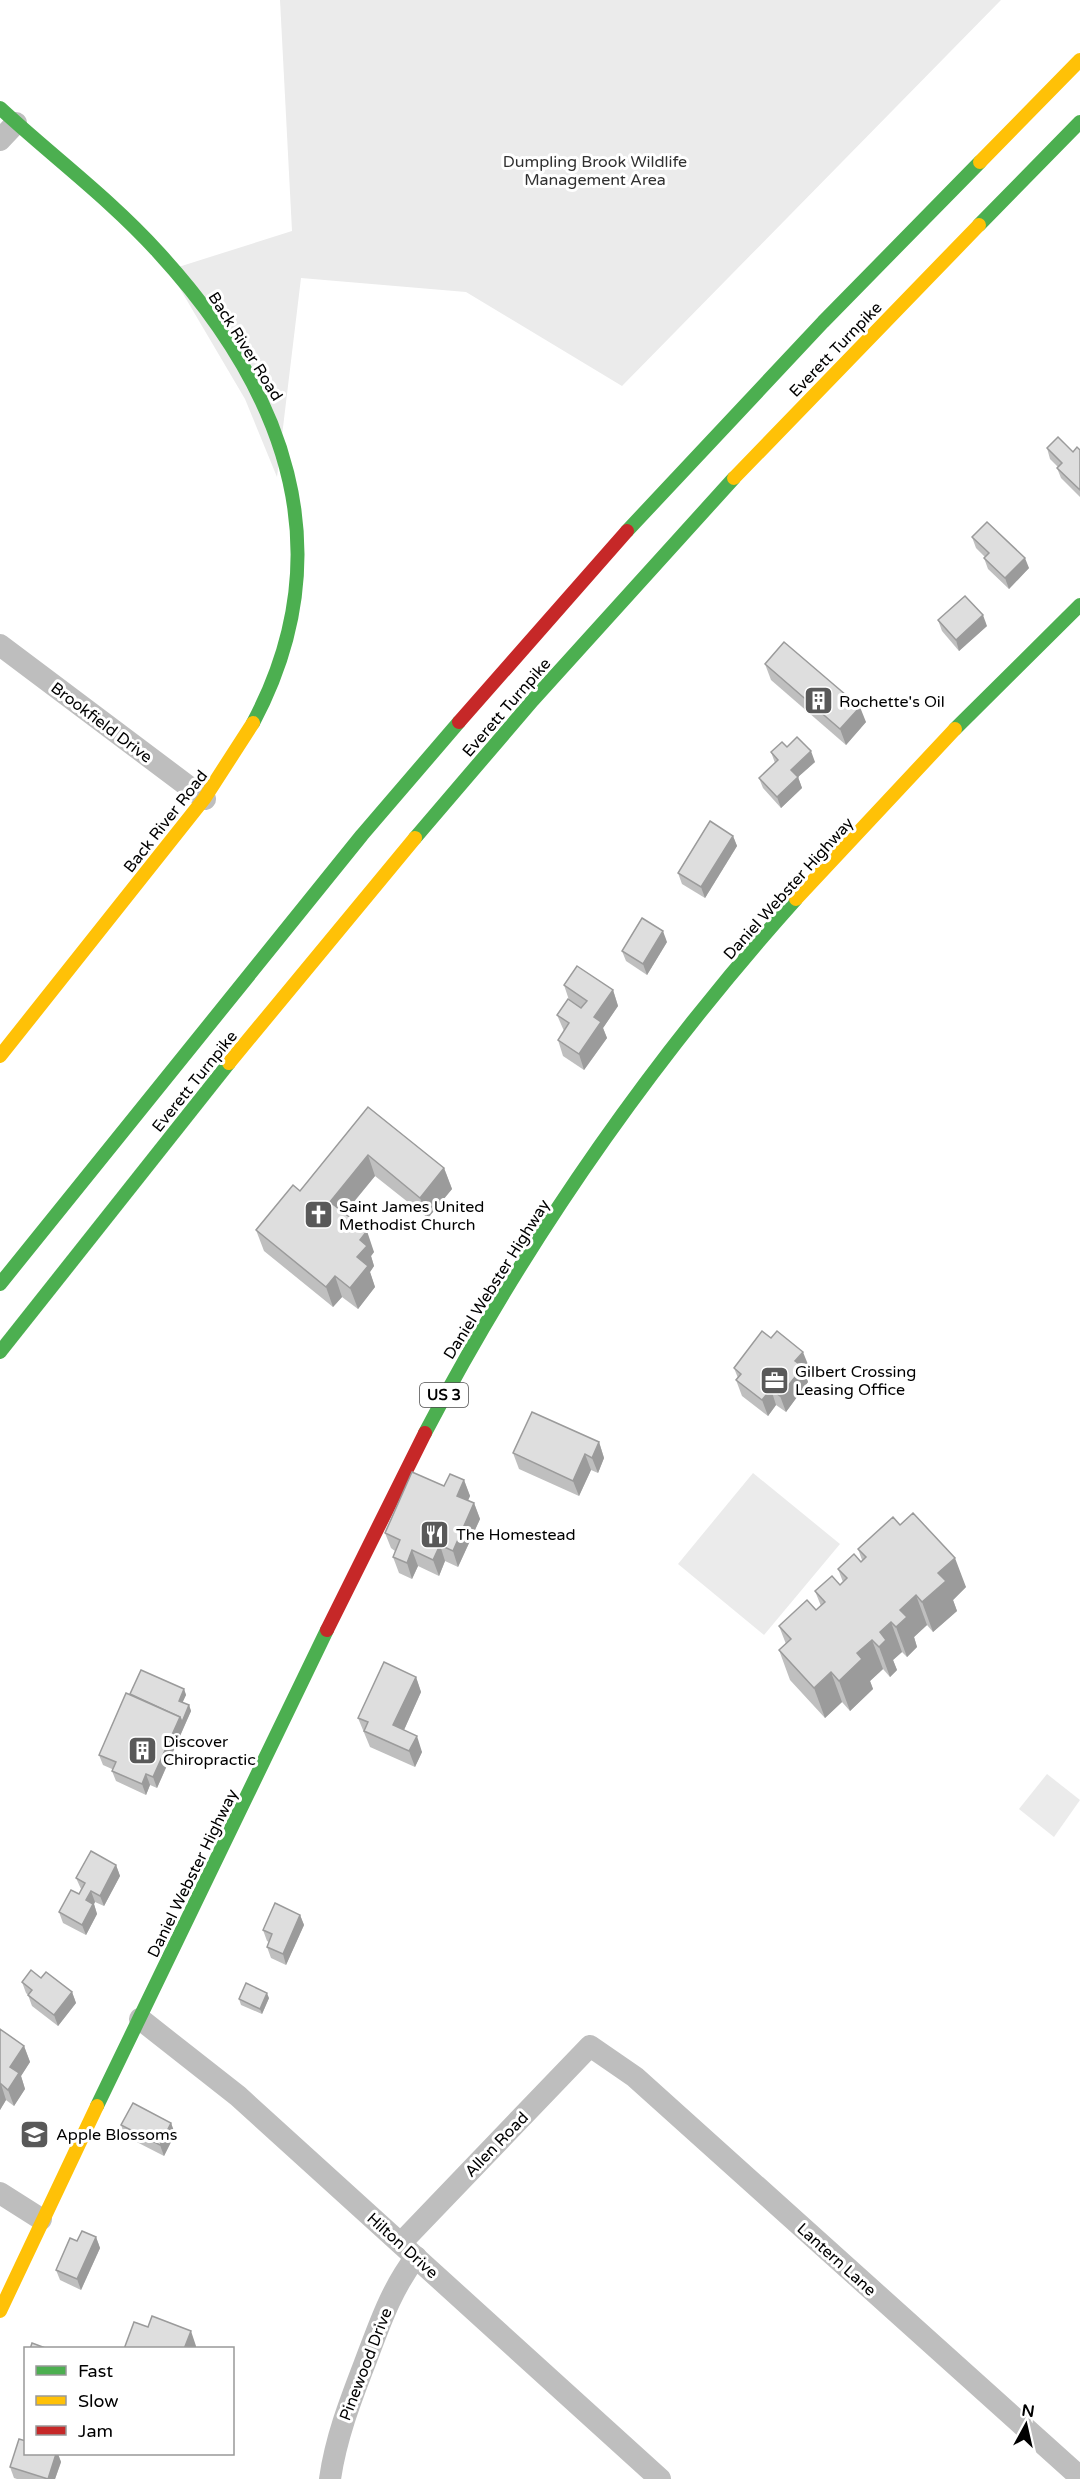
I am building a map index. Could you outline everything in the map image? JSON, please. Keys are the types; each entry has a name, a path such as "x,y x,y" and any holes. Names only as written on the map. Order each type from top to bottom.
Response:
{"main road":[{"name":"Everett Turnpike","path":"0,1284 362,835 587,573 823,322 1080,60"},
{"name":"Back River Road","path":"0,1056 205,799 253,723 272,680 286,635 294,590 296,544 294,498 284,453 266,407 244,369 177,273 146,239 8,115"},
{"name":"Everett Turnpike","path":"0,1352 386,871 612,610 848,357 1080,122"},
{"name":"Daniel Webster Highway","path":"0,2312 41,2220 342,1598 443,1398 485,1326 572,1190 663,1062 751,951 875,815 1080,605"}],"street":[{"path":"0,140 8,115"},
{"name":"Brookfield Drive","path":"0,645 205,799"},
{"name":"Hilton Drive","path":"140,2019 238,2096 660,2479"},
{"name":"Allen Road","path":"409,2250 590,2046"},
{"name":"Lantern Lane","path":"590,2046 635,2077 1080,2478"},
{"path":"0,2193 41,2220"},
{"name":"Pinewood Drive","path":"330,2479 341,2424 383,2315 401,2276 409,2250"}],"green space":[{"name":"Dumpling Brook Wildlife Management Area","path":"280,0 1001,0 622,386 466,292 301,278 277,477 245,399 169,270 292,231"},
{"path":"753,1473 840,1544 764,1635 678,1564"},
{"path":"1047,1774 1080,1800 1054,1837 1019,1809"}],"building":[{"path":"1058,437 1073,452 1077,447 1080,450 1080,490 1057,468 1062,463 1047,448"},
{"path":"987,522 1025,558 1005,578 984,558 989,553 972,537"},
{"path":"965,596 983,615 956,640 938,620"},
{"name":"Rochette's Oil","path":"784,642 860,707 840,729 765,664"},
{"path":"797,737 811,751 791,770 798,777 777,797 759,778 778,760 771,752 782,742 787,747"},
{"path":"710,821 733,836 701,887 678,873"},
{"path":"642,918 663,931 643,964 622,951"},
{"path":"577,966 613,990 594,1017 601,1022 579,1054 558,1040 569,1023 557,1015 568,999 581,1008 587,1001 564,985"},
{"name":"Saint James United Methodist Church","path":"368,1107 444,1168 420,1198 368,1155 330,1202 367,1231 360,1240 367,1246 357,1257 368,1266 350,1288 335,1276 326,1287 256,1230 293,1185 300,1191"},
{"name":"Gilbert Crossing Leasing Office","path":"762,1331 771,1338 777,1331 803,1352 795,1361 803,1367 780,1396 771,1389 762,1400 736,1380 741,1374 734,1368"},
{"path":"532,1412 599,1442 592,1458 585,1454 573,1481 513,1453"},
{"name":"The Homestead","path":"412,1472 444,1486 450,1474 464,1480 457,1496 474,1503 453,1551 440,1545 433,1560 412,1550 407,1563 393,1557 400,1540 385,1533"},
{"path":"913,1513 955,1558 938,1573 946,1581 922,1602 916,1595 900,1610 907,1617 896,1627 891,1622 880,1632 886,1640 879,1647 872,1640 857,1653 862,1659 839,1681 831,1672 814,1688 779,1650 791,1639 779,1626 807,1600 816,1610 825,1602 815,1591 832,1576 840,1585 847,1578 838,1569 854,1554 861,1562 866,1557 858,1549 893,1517 900,1525"},
{"path":"384,1662 416,1677 393,1725 417,1736 409,1751 364,1731 368,1722 358,1718"},
{"path":"141,1670 184,1689 179,1701 189,1705 182,1722 180,1717 130,1694"},
{"path":"126,1693 180,1717 153,1777 146,1774 142,1784 112,1771 116,1762 99,1755"},
{"path":"91,1851 116,1865 100,1896 91,1891 86,1900 93,1904 82,1925 59,1912 71,1890 79,1894 85,1883 76,1878"},
{"path":"275,1903 300,1915 283,1954 267,1947 272,1934 263,1930"},
{"path":"31,1970 41,1978 46,1972 72,1992 54,2015 28,1995 32,1990 22,1982"},
{"path":"246,1983 267,1993 260,2009 239,1999"},
{"path":"0,2029 24,2046 10,2067 19,2073 8,2090 1,2084 0,2086"},
{"path":"133,2103 171,2123 160,2145 121,2125"},
{"path":"82,2231 96,2237 77,2279 56,2270 70,2238 77,2241"},
{"path":"152,2316 191,2331 185,2347 125,2347 134,2322 148,2327"},
{"path":"32,2343 43,2347 31,2347"},
{"path":"19,2439 24,2440 24,2455 56,2455 48,2479 10,2467"}],"traffic: fast":[{"path":"0,108 101,196 158,252 202,304 239,358 268,415 287,473 297,533 295,595 281,658 253,723"},
{"path":"979,225 1080,122"},
{"path":"627,531 823,322 980,162"},
{"path":"415,838 533,700 734,478"},
{"path":"955,729 1080,605"},
{"path":"0,1284 362,835 459,722"},
{"path":"425,1433 505,1292 594,1155 691,1024 796,899"},
{"path":"0,1352 229,1063"},
{"path":"97,2106 327,1630"}],"traffic: slow":[{"path":"980,162 1080,60"},
{"path":"734,478 979,225"},
{"path":"0,1056 204,799 253,723"},
{"path":"796,899 955,729"},
{"path":"229,1063 415,838"},
{"path":"0,2311 97,2106"}],"traffic: jam":[{"path":"459,722 627,531"},
{"path":"327,1630 425,1433"}],"place":[{"name":"Rochette's Oil","path":"818,701"},
{"name":"Saint James United Methodist Church","path":"318,1215"},
{"name":"Gilbert Crossing Leasing Office","path":"774,1380"},
{"name":"The Homestead","path":"435,1534"},
{"name":"Discover Chiropractic","path":"142,1750"},
{"name":"Apple Blossoms","path":"35,2134"}]}
